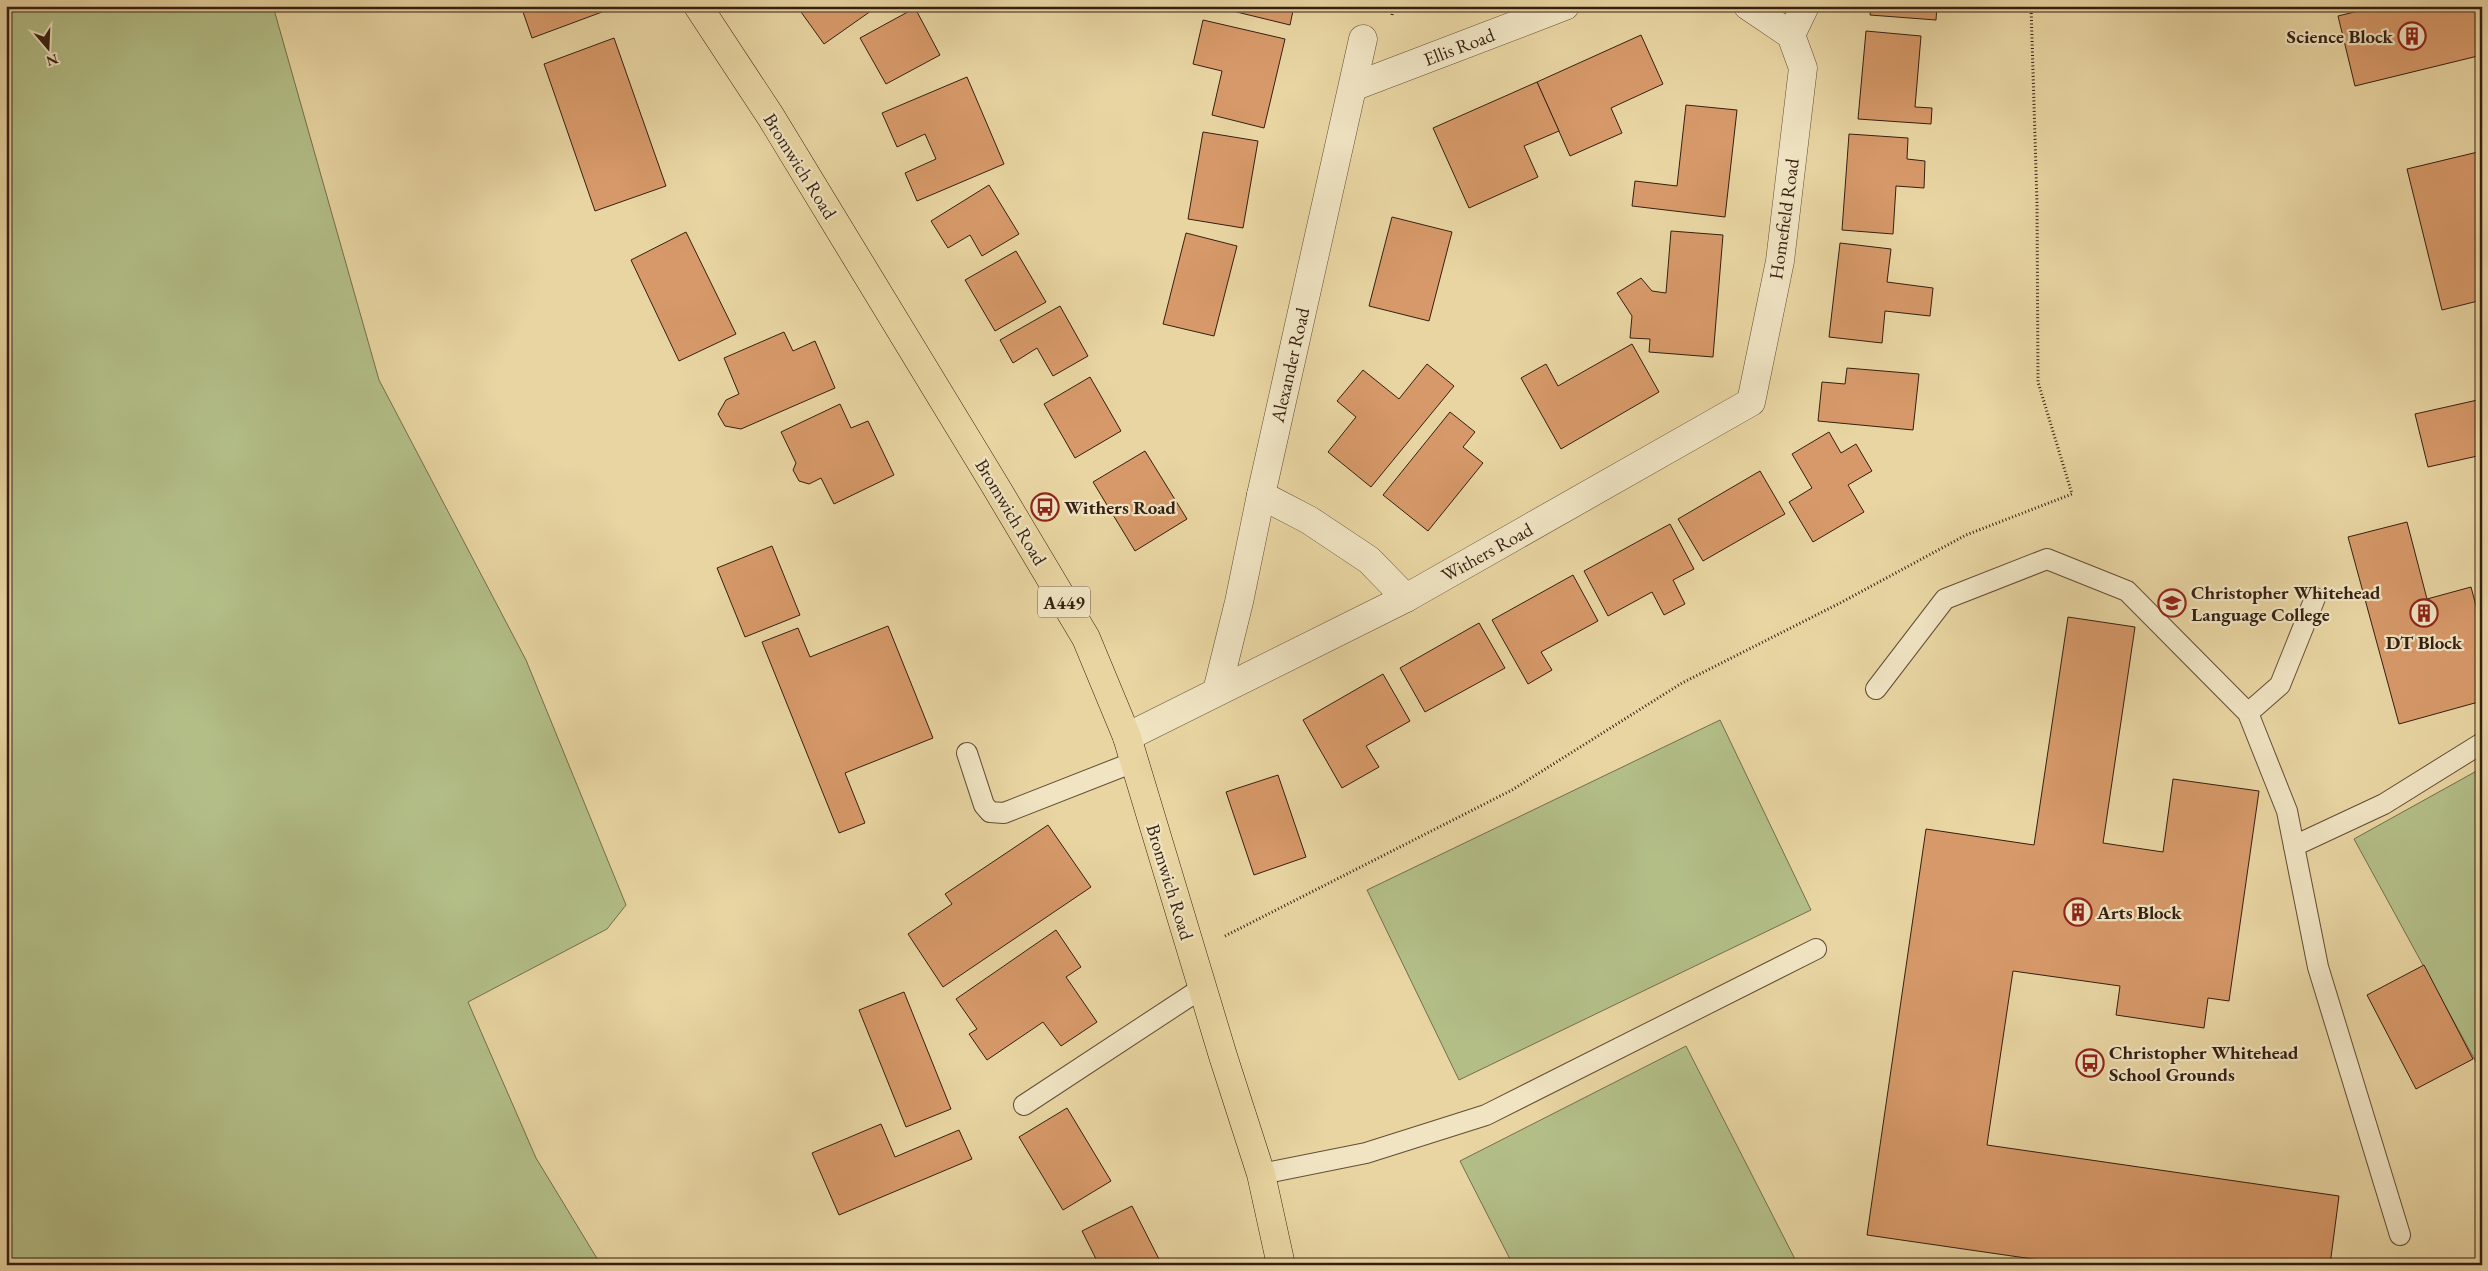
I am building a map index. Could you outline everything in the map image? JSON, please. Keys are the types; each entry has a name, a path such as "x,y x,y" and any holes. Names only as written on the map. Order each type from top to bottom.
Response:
{"main road":[{"name":"Bromwich Road","path":"698,6 776,125 1086,638 1127,737 1191,953 1261,1174 1281,1265"}],"street":[{"name":"Ellis Road","path":"1353,87 1565,6"},
{"path":"1748,6 1792,35 1805,6"},
{"name":"Homefield Road","path":"1751,402 1780,261 1803,68 1792,35"},
{"name":"Alexander Road","path":"1217,691 1239,602 1261,495 1364,40"},
{"name":"Withers Road","path":"1127,737 1406,598 1751,402"},
{"path":"1261,495 1309,520 1369,560 1406,598"}],"lane":[{"path":"1876,689 1945,599 2047,559 2126,591 2248,712 2287,811 2318,967 2400,1235"},
{"path":"2248,712 2280,685 2316,598"},
{"path":"2294,846 2384,804 2482,743"},
{"path":"967,754 984,806 990,812 996,814 1017,809 1134,762"},
{"path":"1261,1174 1366,1154 1486,1115 1816,949"},
{"path":"1024,1105 1202,988"}],"path":[{"path":"1191,953 1512,790 1682,683 1842,602 1966,535 2072,494 2038,382 2037,203 2031,6"}],"green space":[{"path":"6,6 273,6 379,380 526,660 626,905 607,929 468,1002 536,1158 601,1265 6,1265"},
{"path":"1720,720 1811,910 1459,1080 1367,890"},
{"path":"2482,768 2482,1073 2354,839"},
{"path":"1686,1046 1798,1265 1513,1265 1460,1161"}],"building":[{"path":"521,6 600,6 602,12 532,38"},
{"path":"809,6 878,6 824,44 801,12"},
{"path":"1212,6 1294,6 1290,25"},
{"path":"1871,6 1937,6 1936,20 1870,15"},
{"name":"Science Block","path":"2379,6 2482,6 2482,55 2355,86 2338,16"},
{"path":"915,8 940,55 886,84 860,38"},
{"path":"1203,20 1285,39 1264,128 1212,115 1222,71 1193,64"},
{"path":"1866,31 1921,36 1915,107 1932,108 1931,124 1858,119"},
{"path":"1641,35 1663,84 1611,108 1622,133 1570,156 1537,82"},
{"path":"614,38 666,186 595,211 544,64"},
{"path":"967,77 1004,164 917,201 905,173 936,159 925,134 897,147 882,113"},
{"path":"1537,82 1559,131 1524,146 1538,177 1469,208 1433,128"},
{"path":"1686,105 1737,110 1725,217 1632,206 1635,181 1677,186"},
{"path":"1203,132 1258,141 1243,228 1188,219"},
{"path":"1849,134 1908,138 1907,159 1925,161 1924,188 1896,186 1893,234 1842,230"},
{"path":"2482,151 2482,300 2442,310 2407,169"},
{"path":"989,185 1019,234 982,256 970,235 948,248 931,221"},
{"path":"1392,217 1452,232 1429,321 1369,306"},
{"path":"1671,231 1723,235 1713,357 1649,352 1650,339 1630,338 1632,316 1617,293 1641,278 1652,291 1666,293"},
{"path":"686,232 736,334 679,361 631,260"},
{"path":"1186,233 1237,246 1214,336 1163,324"},
{"path":"1840,243 1891,249 1887,282 1933,288 1930,316 1885,311 1882,343 1829,337"},
{"path":"1016,251 1046,302 995,331 965,280"},
{"path":"1060,306 1088,356 1053,376 1037,348 1013,363 1000,340"},
{"path":"784,332 793,351 815,341 835,388 741,429 725,426 718,414 726,400 739,394 724,358"},
{"path":"1632,344 1659,392 1561,449 1521,378 1546,364 1558,386"},
{"path":"1427,364 1454,386 1371,487 1328,452 1356,417 1337,401 1363,370 1399,399"},
{"path":"1847,368 1919,374 1913,430 1818,421 1822,382 1845,384"},
{"path":"1090,377 1121,431 1075,458 1044,404"},
{"path":"2482,399 2482,455 2428,467 2415,414"},
{"path":"840,404 851,428 868,421 894,475 834,504 821,478 809,484 799,481 793,470 796,463 781,432"},
{"path":"1450,412 1475,432 1463,447 1483,463 1428,531 1383,495"},
{"path":"1829,432 1841,453 1856,444 1872,471 1848,485 1864,512 1813,542 1789,502 1812,488 1792,454"},
{"path":"1145,451 1187,519 1135,551 1093,482"},
{"path":"1760,471 1785,514 1703,561 1678,519"},
{"name":"DT Block","path":"2407,522 2427,599 2471,587 2482,628 2482,701 2399,724 2348,537"},
{"path":"1670,524 1694,569 1673,580 1685,604 1664,615 1652,592 1608,616 1584,571"},
{"path":"772,546 800,615 745,637 717,568"},
{"path":"1573,575 1598,621 1541,652 1552,670 1528,684 1492,620"},
{"name":"Arts Block","path":"2068,617 2135,627 2103,843 2163,852 2173,779 2259,791 2229,1001 2208,998 2204,1028 2116,1015 2120,986 2013,971 1987,1145 2339,1196 2330,1265 2074,1265 1867,1235 1926,829 2034,845"},
{"path":"1479,623 1505,668 1425,712 1400,668"},
{"path":"888,626 933,738 845,773 865,823 839,833 762,642 798,628 810,657"},
{"path":"1383,674 1410,721 1366,746 1379,767 1342,788 1303,720"},
{"path":"1278,775 1306,857 1254,875 1226,792"},
{"path":"1048,825 1091,887 943,987 908,934 952,904 945,894"},
{"path":"1056,930 1081,967 1066,977 1097,1022 1061,1046 1043,1022 987,1060 969,1034 977,1029 956,999"},
{"path":"2424,965 2473,1059 2416,1089 2367,995"},
{"path":"904,992 951,1109 906,1127 859,1010"},
{"path":"1067,1108 1111,1181 1063,1210 1019,1137"},
{"path":"881,1124 895,1157 959,1130 972,1159 839,1215 812,1153"},
{"path":"1132,1206 1162,1265 1099,1265 1082,1231"}],"place":[{"name":"Science Block","path":"2412,36"},
{"name":"Withers Road","path":"1045,507"},
{"name":"Christopher Whitehead Language College","path":"2172,603"},
{"name":"DT Block","path":"2424,613"},
{"name":"Arts Block","path":"2078,912"},
{"name":"Christopher Whitehead School Grounds","path":"2090,1063"}]}
